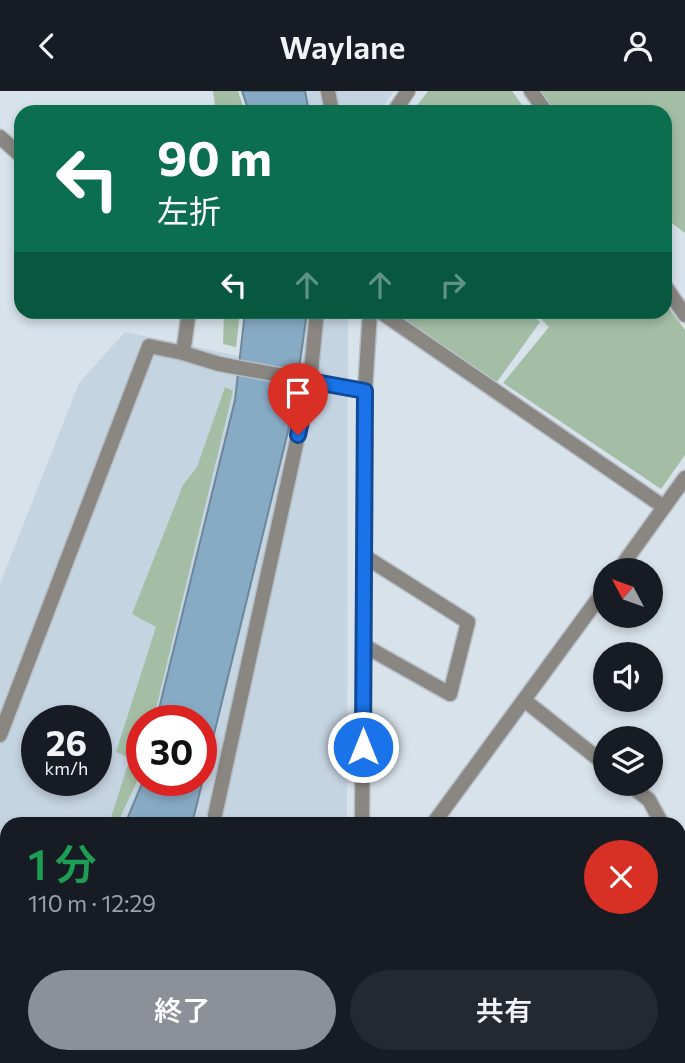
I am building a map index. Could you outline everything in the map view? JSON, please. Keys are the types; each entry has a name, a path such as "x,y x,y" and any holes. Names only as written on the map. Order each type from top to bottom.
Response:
{"street":[{"path":"0,137 14,150"},
{"path":"672,296 685,315"},
{"path":"183,353 187,319"},
{"path":"215,815 307,380 316,319"},
{"path":"362,817 365,391 370,319"},
{"path":"391,319 664,507"},
{"path":"0,735 149,346 219,364 365,391"},
{"path":"627,558 685,478"},
{"path":"363,645 450,694 468,622 364,556"},
{"path":"438,817 593,606"},
{"path":"524,700 593,755"},
{"path":"644,796 658,817"}],"shaded area":[{"path":"305,91 394,91 384,105 308,105"},
{"path":"306,319 348,319 347,817 0,817 0,584 79,383 125,332 297,368"}],"green space":[{"path":"213,91 238,91 243,105 215,105"},
{"path":"428,91 512,91 522,105 417,105"},
{"path":"531,91 685,91 685,233 672,223 672,105 541,105"},
{"path":"672,312 685,330 685,455 661,489 503,383 549,327 541,319 672,319"},
{"path":"224,319 239,319 236,347 223,344"},
{"path":"404,319 537,319 540,322 497,382"},
{"path":"225,387 233,391 157,705 131,705 156,627 132,614 183,485 197,467"},
{"path":"126,721 126,756 116,752"},
{"path":"126,771 126,796 130,796 120,817 111,817"}],"water":[{"path":"242,91 305,91 308,105 247,105"},
{"path":"244,319 306,319 293,411 217,722 217,705 160,705 235,400"},
{"path":"137,796 199,796 194,817 128,817"}],"route":[{"path":"298,435 310,381 365,391 363,747"}]}
